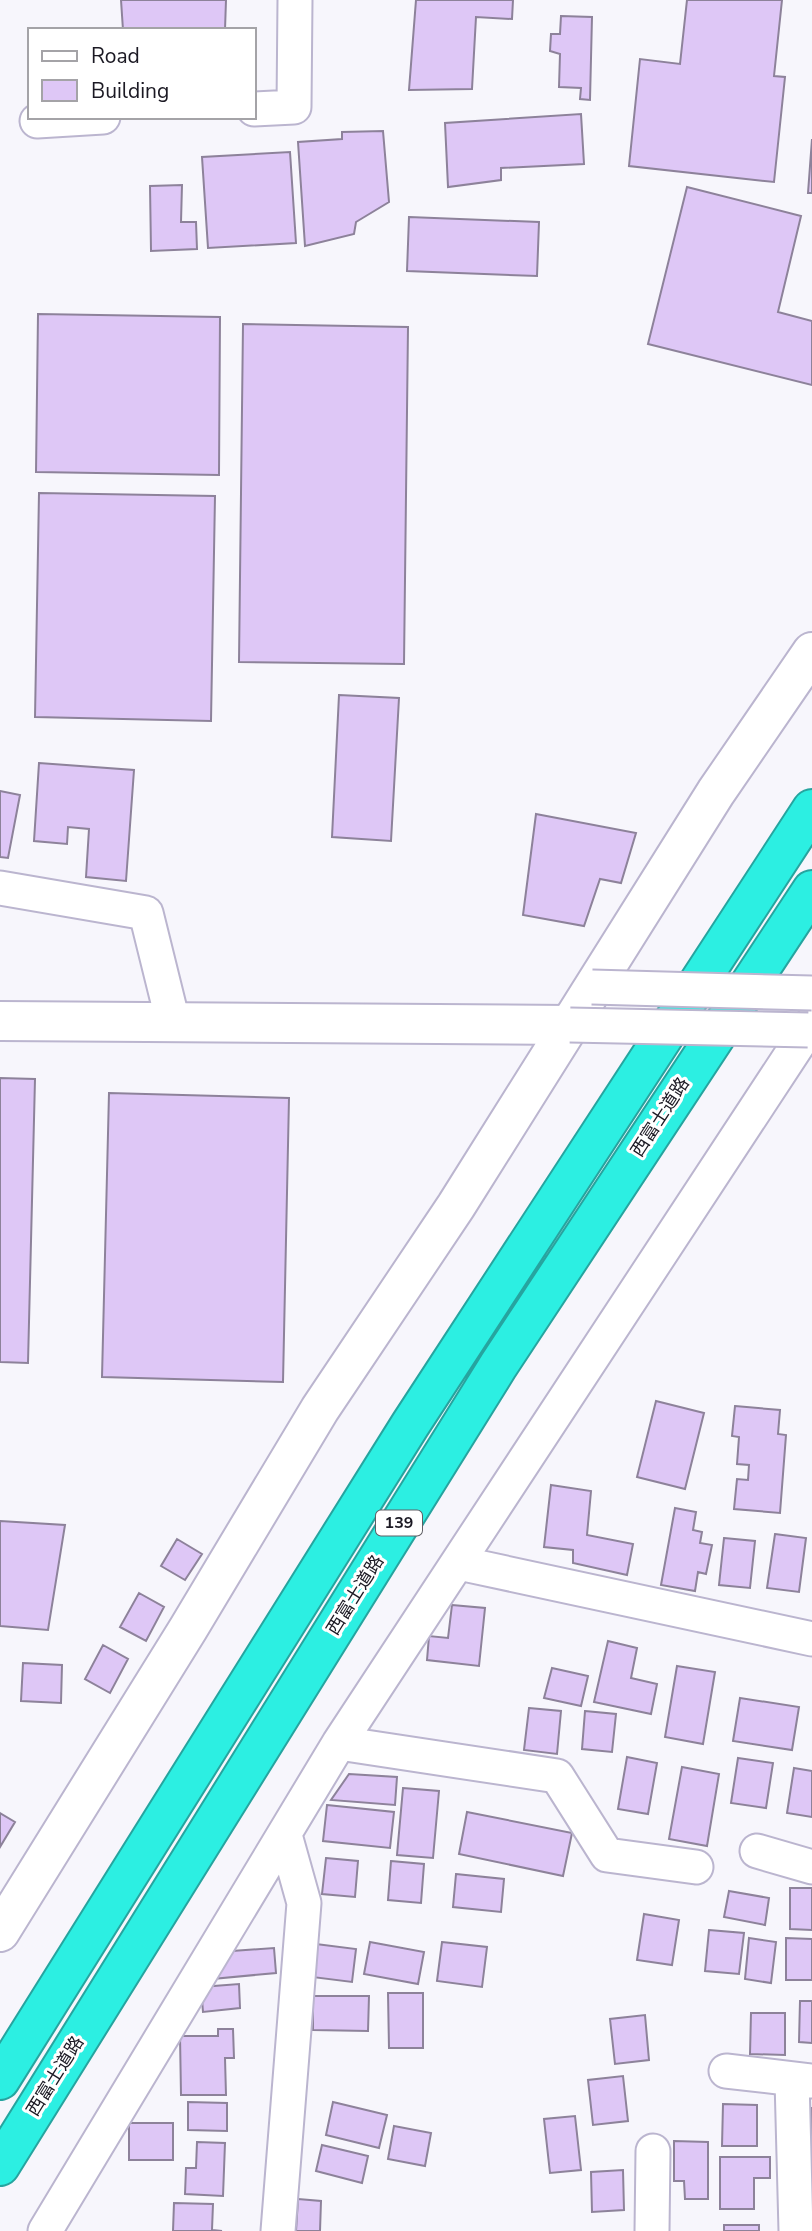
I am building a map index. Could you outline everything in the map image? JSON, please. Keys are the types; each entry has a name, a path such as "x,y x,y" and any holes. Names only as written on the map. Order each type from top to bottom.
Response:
{"highway":[{"name":"139","path":"0,2080 410,1424 812,809"},
{"name":"西富士道路","path":"0,2166 498,1366 812,890"}],"street":[{"path":"256,109 294,107 295,0"},
{"path":"37,121 70,119"},
{"path":"0,1932 188,1629 320,1409 456,1206 716,792 812,652"},
{"path":"0,888 146,913 173,1022"},
{"path":"592,988 812,993"},
{"path":"0,1021 570,1025 806,1039"},
{"path":"45,2231 339,1743 806,1039"},
{"path":"459,1563 812,1639"},
{"path":"339,1743 557,1776 607,1856 696,1867"},
{"path":"278,2231 304,1903 285,1835"},
{"path":"757,1851 812,1867"},
{"path":"726,2071 802,2081 796,2231"},
{"path":"652,2231 653,2151"}],"building":[{"path":"121,0 226,0 225,28 123,28"},
{"path":"416,0 513,0 512,19 476,17 472,89 409,90"},
{"path":"687,0 782,0 774,76 785,77 774,182 629,166 640,59 680,64"},
{"path":"561,16 592,17 590,100 580,99 581,88 559,87 560,54 550,51 551,34 560,34"},
{"path":"581,114 584,164 501,168 501,180 448,187 445,123"},
{"path":"383,131 389,202 356,222 354,234 305,246 298,142 342,139 342,132"},
{"path":"812,139 812,193 808,193"},
{"path":"290,152 296,243 208,248 202,157"},
{"path":"182,185 181,222 196,222 197,249 151,251 150,186"},
{"path":"687,187 801,216 778,312 812,321 812,385 648,344"},
{"path":"409,217 539,222 537,276 407,271"},
{"path":"38,314 220,317 219,475 36,472"},
{"path":"243,324 408,327 404,664 239,662"},
{"path":"39,493 215,496 211,721 35,717"},
{"path":"339,695 399,698 391,841 332,837"},
{"path":"39,763 134,770 126,881 86,877 89,829 68,827 67,844 34,841"},
{"path":"0,791 20,795 8,858 0,857"},
{"path":"536,814 636,833 621,883 600,879 584,926 523,915"},
{"path":"0,1078 35,1079 28,1363 0,1362"},
{"path":"109,1093 289,1098 283,1382 102,1377"},
{"path":"656,1401 704,1413 685,1489 637,1477"},
{"path":"735,1406 780,1410 778,1434 786,1435 780,1513 734,1509 737,1479 748,1480 749,1465 737,1464 739,1437 732,1436"},
{"path":"551,1485 591,1491 587,1535 633,1544 627,1575 573,1563 573,1550 544,1547"},
{"path":"675,1508 696,1512 693,1530 702,1532 700,1543 712,1545 706,1574 698,1572 695,1591 661,1585"},
{"path":"0,1521 65,1525 48,1630 0,1626"},
{"path":"775,1534 806,1538 799,1592 767,1588"},
{"path":"724,1538 755,1541 750,1588 719,1585"},
{"path":"177,1539 202,1554 185,1580 161,1566"},
{"path":"139,1593 164,1607 146,1641 120,1627"},
{"path":"452,1605 485,1608 479,1666 427,1660 429,1636 448,1638"},
{"path":"608,1641 637,1648 631,1678 657,1684 651,1714 594,1702"},
{"path":"103,1645 128,1659 110,1693 85,1679"},
{"path":"23,1663 62,1665 61,1703 21,1701"},
{"path":"677,1666 715,1672 703,1744 665,1737"},
{"path":"552,1668 588,1676 581,1706 544,1698"},
{"path":"740,1698 799,1707 792,1750 733,1741"},
{"path":"529,1708 561,1711 557,1754 524,1750"},
{"path":"585,1711 616,1714 612,1752 582,1749"},
{"path":"627,1757 657,1763 648,1814 618,1809"},
{"path":"738,1758 773,1763 766,1808 731,1803"},
{"path":"682,1767 719,1774 707,1846 669,1839"},
{"path":"794,1768 812,1771 812,1817 787,1813"},
{"path":"349,1774 397,1777 395,1805 331,1800"},
{"path":"403,1788 439,1791 433,1858 397,1855"},
{"path":"327,1805 394,1812 390,1848 323,1841"},
{"path":"467,1812 572,1833 563,1876 459,1854"},
{"path":"0,1813 15,1822 0,1847"},
{"path":"326,1858 358,1861 355,1897 322,1894"},
{"path":"391,1861 424,1864 421,1903 388,1900"},
{"path":"456,1874 504,1879 501,1912 453,1907"},
{"path":"790,1888 812,1888 812,1930 790,1929"},
{"path":"729,1891 769,1898 765,1925 724,1917"},
{"path":"644,1914 679,1920 672,1965 637,1960"},
{"path":"709,1930 744,1933 739,1974 705,1971"},
{"path":"749,1938 776,1942 771,1983 745,1979"},
{"path":"786,1938 812,1939 812,1980 786,1980"},
{"path":"370,1942 424,1952 418,1984 364,1974"},
{"path":"442,1942 487,1947 482,1987 437,1981"},
{"path":"316,1944 356,1949 352,1982 312,1977"},
{"path":"274,1948 276,1973 212,1979 232,1951"},
{"path":"239,1984 240,2008 203,2012 201,1987"},
{"path":"388,1993 423,1993 423,2048 389,2048"},
{"path":"313,1996 369,1996 368,2031 313,2030"},
{"path":"800,2001 812,2001 812,2043 799,2042"},
{"path":"751,2013 785,2013 785,2055 750,2054"},
{"path":"645,2015 649,2060 615,2064 610,2019"},
{"path":"218,2029 233,2029 234,2058 225,2058 226,2095 181,2095 180,2036 218,2036"},
{"path":"623,2076 628,2121 593,2125 588,2080"},
{"path":"188,2102 227,2103 227,2131 188,2130"},
{"path":"333,2102 387,2115 379,2148 326,2135"},
{"path":"723,2104 757,2105 757,2146 722,2146"},
{"path":"812,2108 812,2150 809,2150"},
{"path":"575,2116 581,2170 550,2173 544,2119"},
{"path":"129,2123 173,2123 173,2160 129,2160"},
{"path":"394,2126 431,2133 425,2166 388,2159"},
{"path":"674,2141 708,2142 708,2199 685,2199 684,2181 674,2181"},
{"path":"197,2142 225,2143 223,2196 185,2194 186,2168 196,2168"},
{"path":"322,2145 368,2156 362,2183 316,2171"},
{"path":"720,2157 770,2157 770,2178 754,2178 754,2209 720,2209"},
{"path":"623,2170 624,2210 592,2212 591,2172"},
{"path":"298,2199 321,2201 320,2231 296,2231"},
{"path":"174,2203 213,2204 212,2230 222,2231 173,2231"},
{"path":"724,2225 759,2225 759,2231 724,2231"}]}
